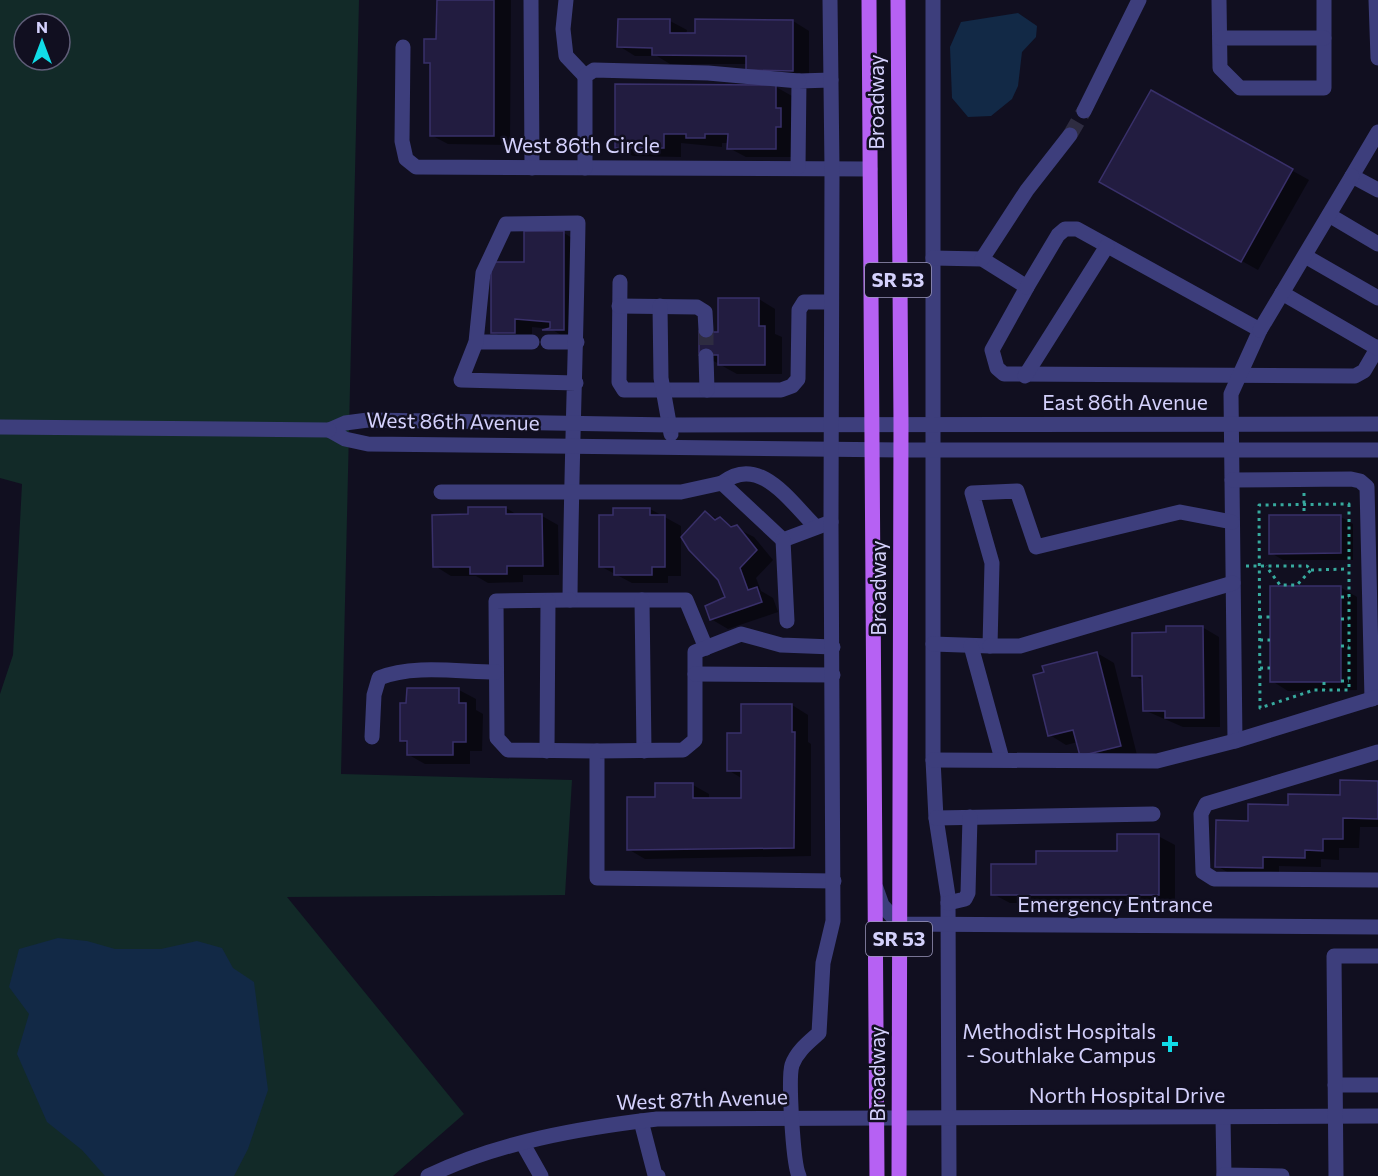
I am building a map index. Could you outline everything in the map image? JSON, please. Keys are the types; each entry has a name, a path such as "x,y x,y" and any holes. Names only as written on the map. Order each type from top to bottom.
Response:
{"main road":[{"name":"Broadway","path":"869,0 877,1176"},
{"name":"Broadway","path":"898,0 901,424 899,1176"}],"street":[{"path":"531,0 532,168"},
{"path":"566,0 563,29 566,56 585,76 585,168"},
{"path":"800,1176 793,1160 791,1066 798,1052 819,1033 823,963 833,921 830,0"},
{"path":"933,0 933,760 936,818 948,903 949,1176"},
{"path":"1084,111 1139,0"},
{"path":"1220,0 1221,68 1240,88 1324,88 1324,0"},
{"path":"1376,0 1378,58"},
{"path":"1220,38 1324,38"},
{"name":"West 86th Circle","path":"403,47 402,141 406,159 416,166 870,169"},
{"path":"585,76 594,70 650,71 799,81 831,80"},
{"path":"798,167 799,81"},
{"path":"1235,741 1231,394 1260,330 1378,132"},
{"path":"982,259 1027,190 1070,135"},
{"path":"1352,176 1378,190"},
{"path":"1329,214 1378,244"},
{"path":"570,600 571,492 576,383 577,342 578,223 506,224 483,273 476,342 461,380 576,383"},
{"path":"1260,330 1077,229 1065,229 1058,235 1027,286 992,350 997,368 1004,374 1025,376 1354,376 1364,370 1378,347 1282,293"},
{"path":"1025,376 1107,246"},
{"path":"1305,256 1378,298"},
{"path":"933,258 982,259 1027,286"},
{"path":"620,282 619,382 624,390 782,390 792,386 798,379 799,310 804,302 831,302"},
{"path":"619,306 697,307 705,312 706,330"},
{"path":"660,306 662,391 674,445"},
{"path":"476,342 532,342"},
{"path":"548,342 577,342"},
{"path":"706,356 707,390"},
{"name":"West 86th Avenue","path":"329,430 345,423 368,420 670,425 872,423"},
{"name":"East 86th Avenue","path":"872,423 1378,424"},
{"path":"0,427 329,430"},
{"name":"West 86th Avenue","path":"329,430 345,439 368,444 674,445 872,449"},
{"path":"872,449 1378,450"},
{"path":"441,492 681,492 722,483 732,475 743,474 766,477 816,527"},
{"path":"933,760 1157,761 1235,741 1375,698 1367,487 1360,481 1351,479 1232,480"},
{"path":"722,483 783,540 787,621"},
{"path":"990,646 992,563 972,493 1017,491 1036,547 1180,512 1232,522"},
{"path":"783,540 831,522"},
{"path":"933,644 1020,646 1233,584"},
{"path":"642,600 644,751"},
{"path":"706,648 686,600 496,602 497,738 508,750 597,752 683,750 695,740 696,652 706,648 741,634 781,645 833,647"},
{"path":"548,601 548,751"},
{"path":"971,646 1002,759"},
{"path":"372,737 374,695 380,678 412,671 496,672"},
{"path":"695,674 833,675"},
{"path":"597,752 597,878 834,881"},
{"path":"1378,752 1206,804 1201,814 1203,872 1214,879 1378,880"},
{"path":"936,818 1153,814"},
{"path":"948,903 965,899 968,893 970,818"},
{"path":"875,885 882,905 899,924"},
{"name":"Emergency Entrance","path":"899,924 1378,927"},
{"path":"1336,1176 1334,956 1378,956"},
{"path":"1335,1085 1378,1085"},
{"name":"North Hospital Drive","path":"877,1117 1378,1116"},
{"name":"West 87th Avenue","path":"428,1176 481,1155 600,1125 640,1121 877,1117"},
{"path":"1223,1117 1224,1175 1281,1176"},
{"path":"640,1121 655,1175 658,1176"},
{"path":"523,1144 541,1176"}],"path":[{"path":"1304,504 1304,515"},
{"path":"1349,504 1349,690 1314,690 1260,708 1259,566 1258,505 1349,504"},
{"path":"1259,566 1307,566 1311,570 1349,569"},
{"path":"1266,566 1280,585 1298,585 1311,570"},
{"path":"1341,597 1349,597"},
{"path":"1259,617 1270,617"},
{"path":"1341,619 1349,619"},
{"path":"1260,640 1270,640"},
{"path":"1341,646 1349,646"},
{"path":"1260,668 1270,668"},
{"path":"1341,681 1349,681"},
{"path":"1324,682 1324,690"}],"green space":[{"path":"0,0 359,0 341,774 572,780 565,895 287,897 464,1114 393,1176 0,1176 0,694 13,655 22,484 0,478"}],"water":[{"path":"1018,13 1037,26 1036,37 1022,52 1018,86 1012,99 991,116 968,117 952,98 950,47 961,22"},
{"path":"58,938 87,941 115,949 161,949 197,941 222,948 233,968 254,982 268,1090 248,1149 234,1176 105,1176 82,1150 47,1122 17,1054 29,1014 9,987 19,949"}],"building":[{"path":"437,0 494,0 494,136 430,136 430,63 424,63 424,39 436,39"},
{"path":"618,19 670,19 670,33 695,33 695,19 793,20 793,71 746,70 746,56 652,55 652,48 617,47"},
{"path":"615,84 776,85 776,108 781,108 781,127 776,127 776,149 727,149 728,134 705,134 705,138 686,138 686,134 664,134 664,148 615,148"},
{"path":"1151,90 1293,169 1241,262 1099,182"},
{"path":"524,231 564,231 564,330 542,330 550,328 550,322 515,319 515,333 491,333 491,262 524,262"},
{"path":"718,298 759,298 759,326 765,326 765,365 718,365 718,355 699,355 699,332 718,332"},
{"path":"468,507 506,507 506,514 542,514 543,566 507,566 507,574 470,574 470,567 433,567 432,515 468,514"},
{"path":"613,508 650,508 650,515 665,515 665,567 652,567 652,575 614,575 614,567 599,567 599,515 613,515"},
{"path":"705,511 715,520 720,517 731,527 737,525 757,550 740,568 748,590 757,587 762,602 710,620 705,606 725,597 718,580 689,550 681,537"},
{"path":"1269,515 1341,515 1341,553 1269,554"},
{"path":"1270,586 1341,586 1341,682 1270,682"},
{"path":"1166,626 1203,626 1204,718 1165,718 1165,711 1143,711 1142,676 1132,676 1132,633 1166,632"},
{"path":"1097,652 1121,746 1080,756 1073,730 1048,736 1033,675 1044,672 1042,666"},
{"path":"407,688 459,688 459,703 466,703 466,742 453,742 453,755 407,755 407,741 400,741 400,703 406,703"},
{"path":"741,704 792,704 792,732 795,732 794,848 627,850 627,797 655,797 655,783 693,783 693,798 741,798 741,771 727,771 727,733 741,733"},
{"path":"1340,780 1378,781 1378,819 1343,818 1343,839 1323,839 1323,851 1305,850 1305,858 1263,857 1263,868 1215,867 1216,820 1248,821 1248,804 1288,805 1288,794 1340,795"},
{"path":"1117,834 1159,834 1159,895 991,895 991,864 1036,864 1036,851 1117,851"}],"tunnel":[{"path":"1070,135 1084,111"},
{"path":"706,330 706,356"}],"place":[{"name":"Methodist Hospitals - Southlake Campus","path":"1170,1044"}]}
